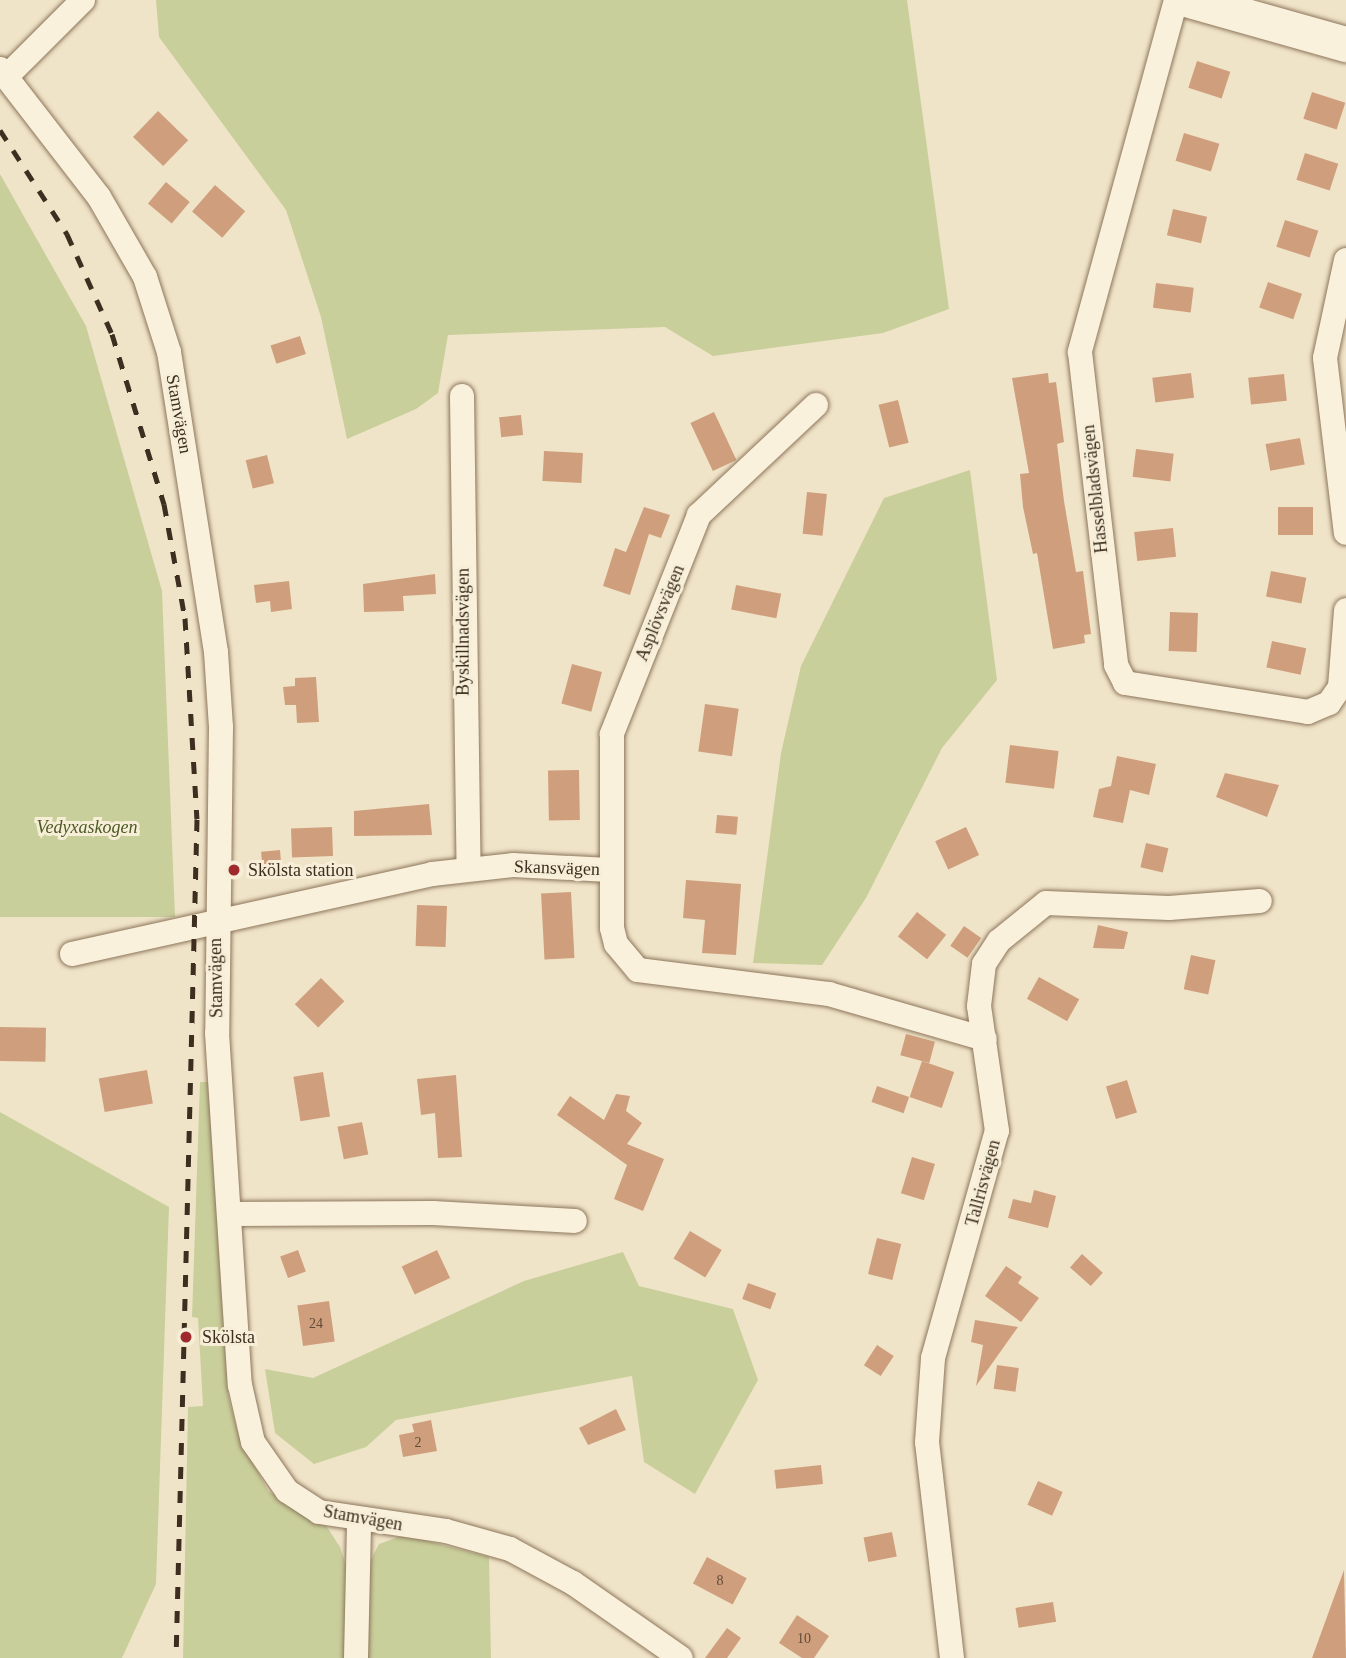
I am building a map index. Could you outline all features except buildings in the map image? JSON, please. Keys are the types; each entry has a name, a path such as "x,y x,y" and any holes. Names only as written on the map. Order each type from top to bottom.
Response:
{"street":[{"path":"3,73 83,0"},
{"name":"Hasselbladsvägen","path":"1176,0 1080,352 1116,665 1125,683 1308,712 1329,703 1340,687 1346,610"},
{"path":"1189,0 1346,44"},
{"name":"Stamvägen","path":"3,73 55,136 119,230 145,277 169,352 216,652 221,727 215,926 240,1385 253,1442 287,1491 319,1512 359,1521 446,1531 510,1549 573,1583 681,1658"},
{"path":"1346,260 1325,358 1346,533"},
{"name":"Byskillnadsvägen","path":"462,396 469,868"},
{"name":"Asplövsvägen","path":"609,870 614,841 608,752 612,734 699,515 816,405"},
{"name":"Skansvägen","path":"72,954 215,926 469,868 609,870 616,944 638,970 829,994 985,1039"},
{"name":"Tallrisvägen","path":"952,1658 927,1442 933,1357 997,1131 979,1006 985,964 999,941 1046,903 1169,908 1260,901"},
{"path":"229,1214 433,1213 575,1221"},
{"path":"356,1658 359,1521"}],"green space":[{"path":"156,0 907,0 949,309 883,333 713,356 665,327 448,335 438,393 416,409 347,439 321,317 286,210 159,37"},
{"name":"Vedyxaskogen","path":"0,174 86,326 162,591 175,917 0,917"},
{"path":"970,470 997,680 942,748 866,898 822,965 753,963 781,753 801,666 884,498"},
{"path":"200,1082 214,1082 228,1395 238,1434 268,1491 327,1527 340,1547 348,1571 348,1658 183,1658 188,1407 203,1406 198,1318 192,1317"},
{"path":"0,1112 169,1207 156,1584 122,1658 0,1658"},
{"path":"623,1252 639,1286 733,1309 758,1380 695,1494 644,1462 632,1376 396,1420 366,1447 314,1464 275,1433 265,1369 313,1378 524,1281"},
{"path":"404,1535 489,1557 491,1658 362,1658 364,1573 379,1544"}],"railway":[{"path":"0,130 67,234 112,334 164,504 185,618 197,819 176,1658"}],"place":[{"name":"Skölsta station","path":"234,870"},
{"name":"Skölsta","path":"186,1337"}]}
